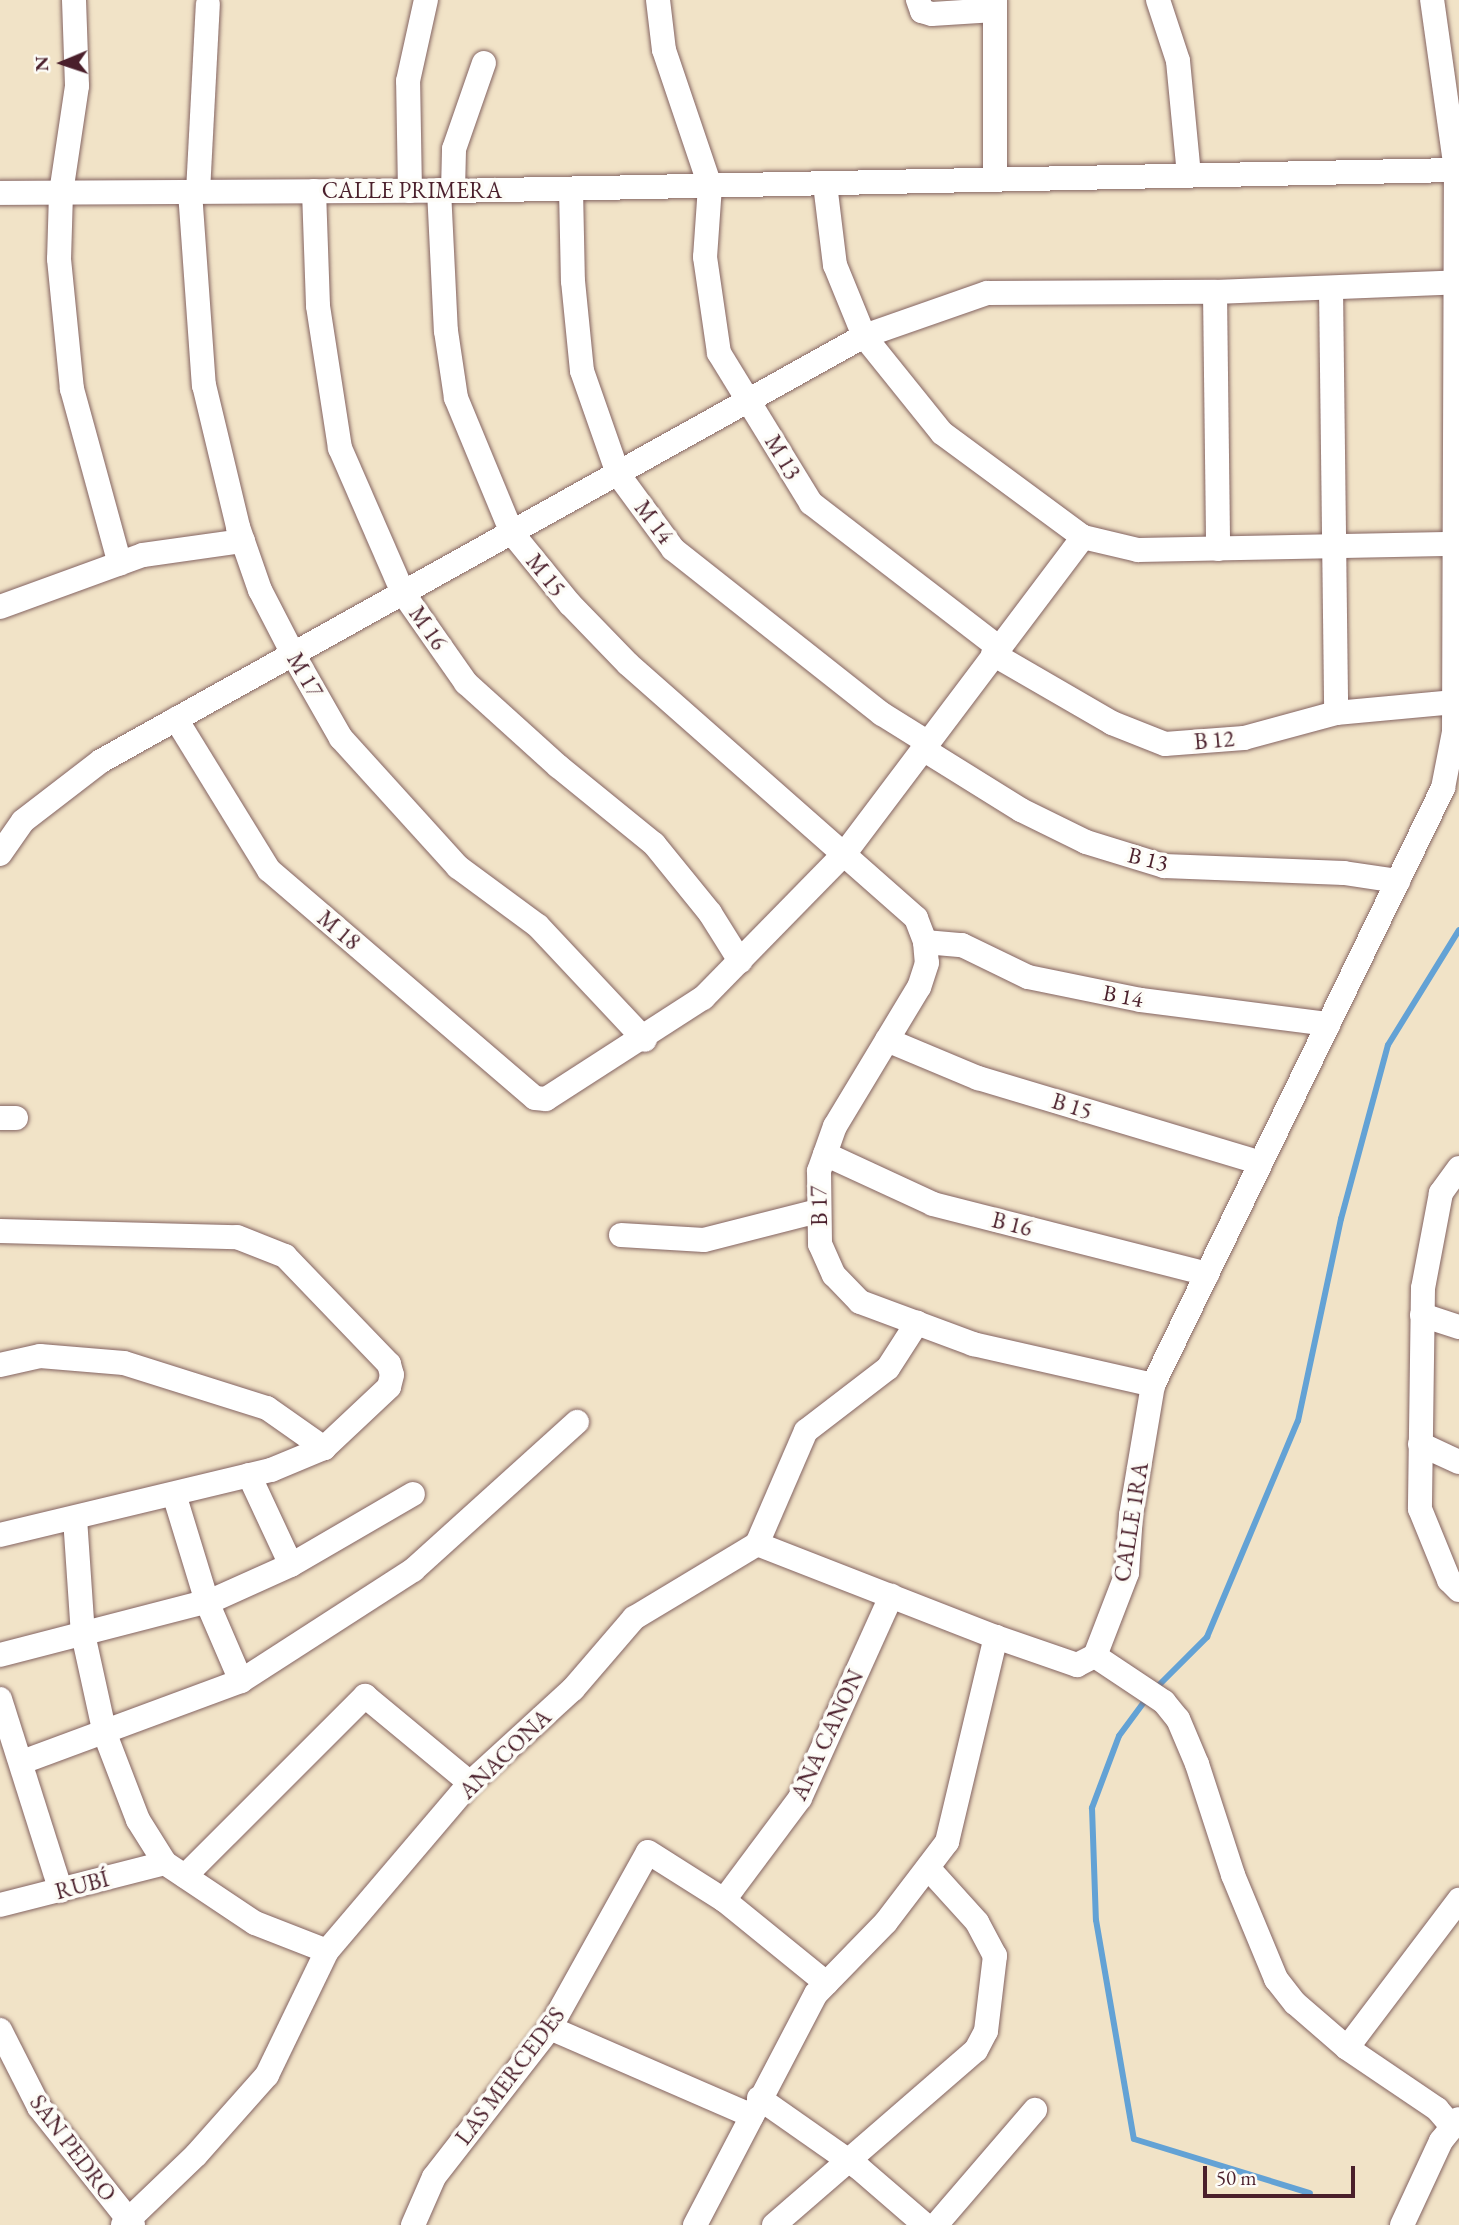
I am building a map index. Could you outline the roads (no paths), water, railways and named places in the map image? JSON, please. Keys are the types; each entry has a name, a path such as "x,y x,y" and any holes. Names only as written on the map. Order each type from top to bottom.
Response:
{"street":[{"path":"74,0 77,86 61,193 60,259 72,389 120,564"},
{"path":"410,191 408,81 426,0"},
{"path":"658,0 664,50 710,186"},
{"path":"918,0 922,11 932,14 995,5 995,178"},
{"path":"1158,0 1178,61 1189,175"},
{"name":"CALLE 1RA","path":"1095,1656 1127,1573 1131,1515 1153,1385 1443,788 1454,732 1456,705 1457,170 1432,0"},
{"name":"M 17","path":"208,4 194,192 204,385 243,541 260,590 341,738 458,867 538,926 645,1040"},
{"name":"M 15","path":"484,63 454,149 446,190 446,331 456,398 512,533 570,604 628,664 845,853"},
{"name":"CALLE PRIMERA","path":"0,193 571,189 1457,170"},
{"path":"825,184 835,265 863,336 943,433 1083,537 1138,550 1456,544"},
{"name":"M 13","path":"710,186 705,257 719,353 811,503 996,651"},
{"name":"M 14","path":"571,189 573,281 582,371 618,474 673,549 925,746"},
{"name":"M 16","path":"314,191 318,306 341,448 403,593 466,682 558,766 654,844 710,913 740,961"},
{"path":"0,853 23,821 100,761 863,336 987,293 1215,292 1457,282"},
{"path":"1331,288 1336,713"},
{"path":"1215,292 1218,549"},
{"path":"645,1040 703,998 845,853 1083,537"},
{"path":"0,607 143,555 243,541"},
{"name":"B 12","path":"996,651 1112,723 1165,744 1244,738 1336,713 1456,705"},
{"name":"M 18","path":"176,719 269,870 536,1098 546,1099 645,1040"},
{"name":"B 13","path":"925,746 1021,810 1064,832 1164,866 1344,873 1398,881"},
{"path":"845,853 916,918 925,942"},
{"name":"B 14","path":"925,942 962,945 1028,976 1141,1000 1328,1024"},
{"name":"B 17","path":"925,942 927,963 919,987 835,1125 819,1171 820,1244 834,1275 860,1302 973,1344 1153,1385"},
{"name":"B 15","path":"887,1040 978,1078 1261,1163"},
{"name":"B 16","path":"825,1154 933,1204 1207,1274"},
{"path":"1459,1169 1441,1193 1423,1288 1420,1444 1420,1509 1449,1580 1459,1590"},
{"path":"621,1235 704,1240 818,1211"},
{"path":"0,1231 237,1237 285,1256 389,1364 392,1375 389,1387 324,1448 249,1475 0,1535"},
{"path":"1422,1315 1459,1326"},
{"path":"917,1323 888,1368 806,1431 757,1544 996,1637 1077,1665 1095,1656 1164,1702 1178,1719 1197,1764 1233,1875 1276,1979 1294,2003 1347,2048 1455,2122 1403,2225"},
{"path":"0,1365 40,1356 124,1363 267,1408 324,1448"},
{"path":"22,1762 105,1734 241,1681 413,1570 577,1422"},
{"path":"1420,1444 1459,1462"},
{"path":"249,1475 291,1565"},
{"path":"174,1494 208,1602 241,1681"},
{"path":"0,1655 208,1602 291,1565 413,1494"},
{"path":"75,1518 83,1634 105,1734 138,1820 175,1870 255,1923 327,1951"},
{"name":"ANACONA","path":"128,2223 196,2155 267,2075 327,1951 470,1783 573,1689 634,1618 757,1544"},
{"name":"ANA CANON","path":"724,1900 800,1798 891,1596"},
{"path":"695,2225 816,1994 886,1922 947,1842 996,1637"},
{"path":"175,1870 365,1696 470,1783"},
{"path":"0,1699 61,1891"},
{"name":"LAS MERCEDES","path":"413,2225 434,2177 551,2028 648,1852 724,1900"},
{"path":"774,2225 976,2050 986,2031 995,1956 977,1922 928,1868"},
{"name":"RUBÍ","path":"0,1906 61,1891 175,1870"},
{"path":"724,1900 826,1983"},
{"path":"1347,2048 1459,1900"},
{"path":"551,2028 755,2107 849,2162 925,2225"},
{"name":"SAN PEDRO","path":"0,2030 39,2107 128,2223"},
{"path":"936,2225 1035,2110"}],"waterway":[{"path":"1157,1687 1207,1637 1298,1421 1341,1219 1388,1045 1459,930"},
{"path":"1147,1698 1119,1736 1092,1808 1096,1920 1134,2139 1310,2193"}]}
